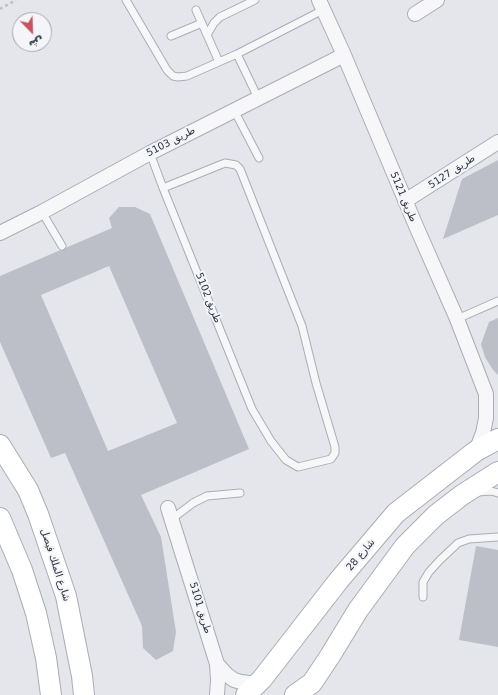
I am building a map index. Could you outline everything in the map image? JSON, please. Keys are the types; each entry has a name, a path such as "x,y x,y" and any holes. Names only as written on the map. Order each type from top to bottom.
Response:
{"main road":[{"name":"شارع 28","path":"251,689 262,679 339,580 396,513 476,451 498,439"},
{"name":"شارع الملك فيصل","path":"0,445 28,490 38,514 66,596 83,685"},
{"path":"295,695 312,683 358,610 405,546 436,515 462,495 498,472"},
{"path":"0,518 22,570 36,613 46,658 51,695"},
{"path":"83,685 96,695"}],"street":[{"path":"415,14 437,0"},
{"name":"طريق 5121","path":"321,5 344,55 456,319 486,394 485,425 476,451"},
{"name":"طريق 5103","path":"0,233 42,212 150,153 344,55"},
{"name":"طريق 5127","path":"405,201 498,142"},
{"name":"طريق 5121","path":"486,394 498,404"},
{"name":"طريق 5101","path":"170,513 217,664 227,675 251,689"},
{"path":"217,664 217,695"}],"lane":[{"path":"126,0 167,70 173,76 182,77 237,54 321,5"},
{"path":"207,35 214,23 220,17 255,0"},
{"path":"196,10 219,62"},
{"path":"171,36 202,23"},
{"path":"237,54 258,98"},
{"path":"234,110 259,158"},
{"name":"طريق 5102","path":"150,153 163,188 252,409 271,441 286,460 298,467 331,459 335,453 334,447 302,326 240,169 236,165 225,163 163,188"},
{"path":"42,212 62,246"},
{"path":"456,319 498,301"},
{"path":"462,495 483,491 498,493"},
{"path":"170,513 207,496 240,493"},
{"path":"423,597 423,582 429,572 458,543 469,539 498,537"}],"path":[{"path":"0,9 16,0"}],"building":[{"path":"498,160 498,215 443,239 462,179"},
{"path":"119,207 135,207 150,214 249,449 141,495 161,537 176,632 173,651 156,660 143,648 142,626 65,453 51,458 0,342 0,276 112,228 109,218","holes":["109,266 177,423 108,451 41,295"]},
{"path":"498,318 498,375 485,357 481,344 489,322"},
{"path":"476,546 498,550 498,647 459,640"}]}
